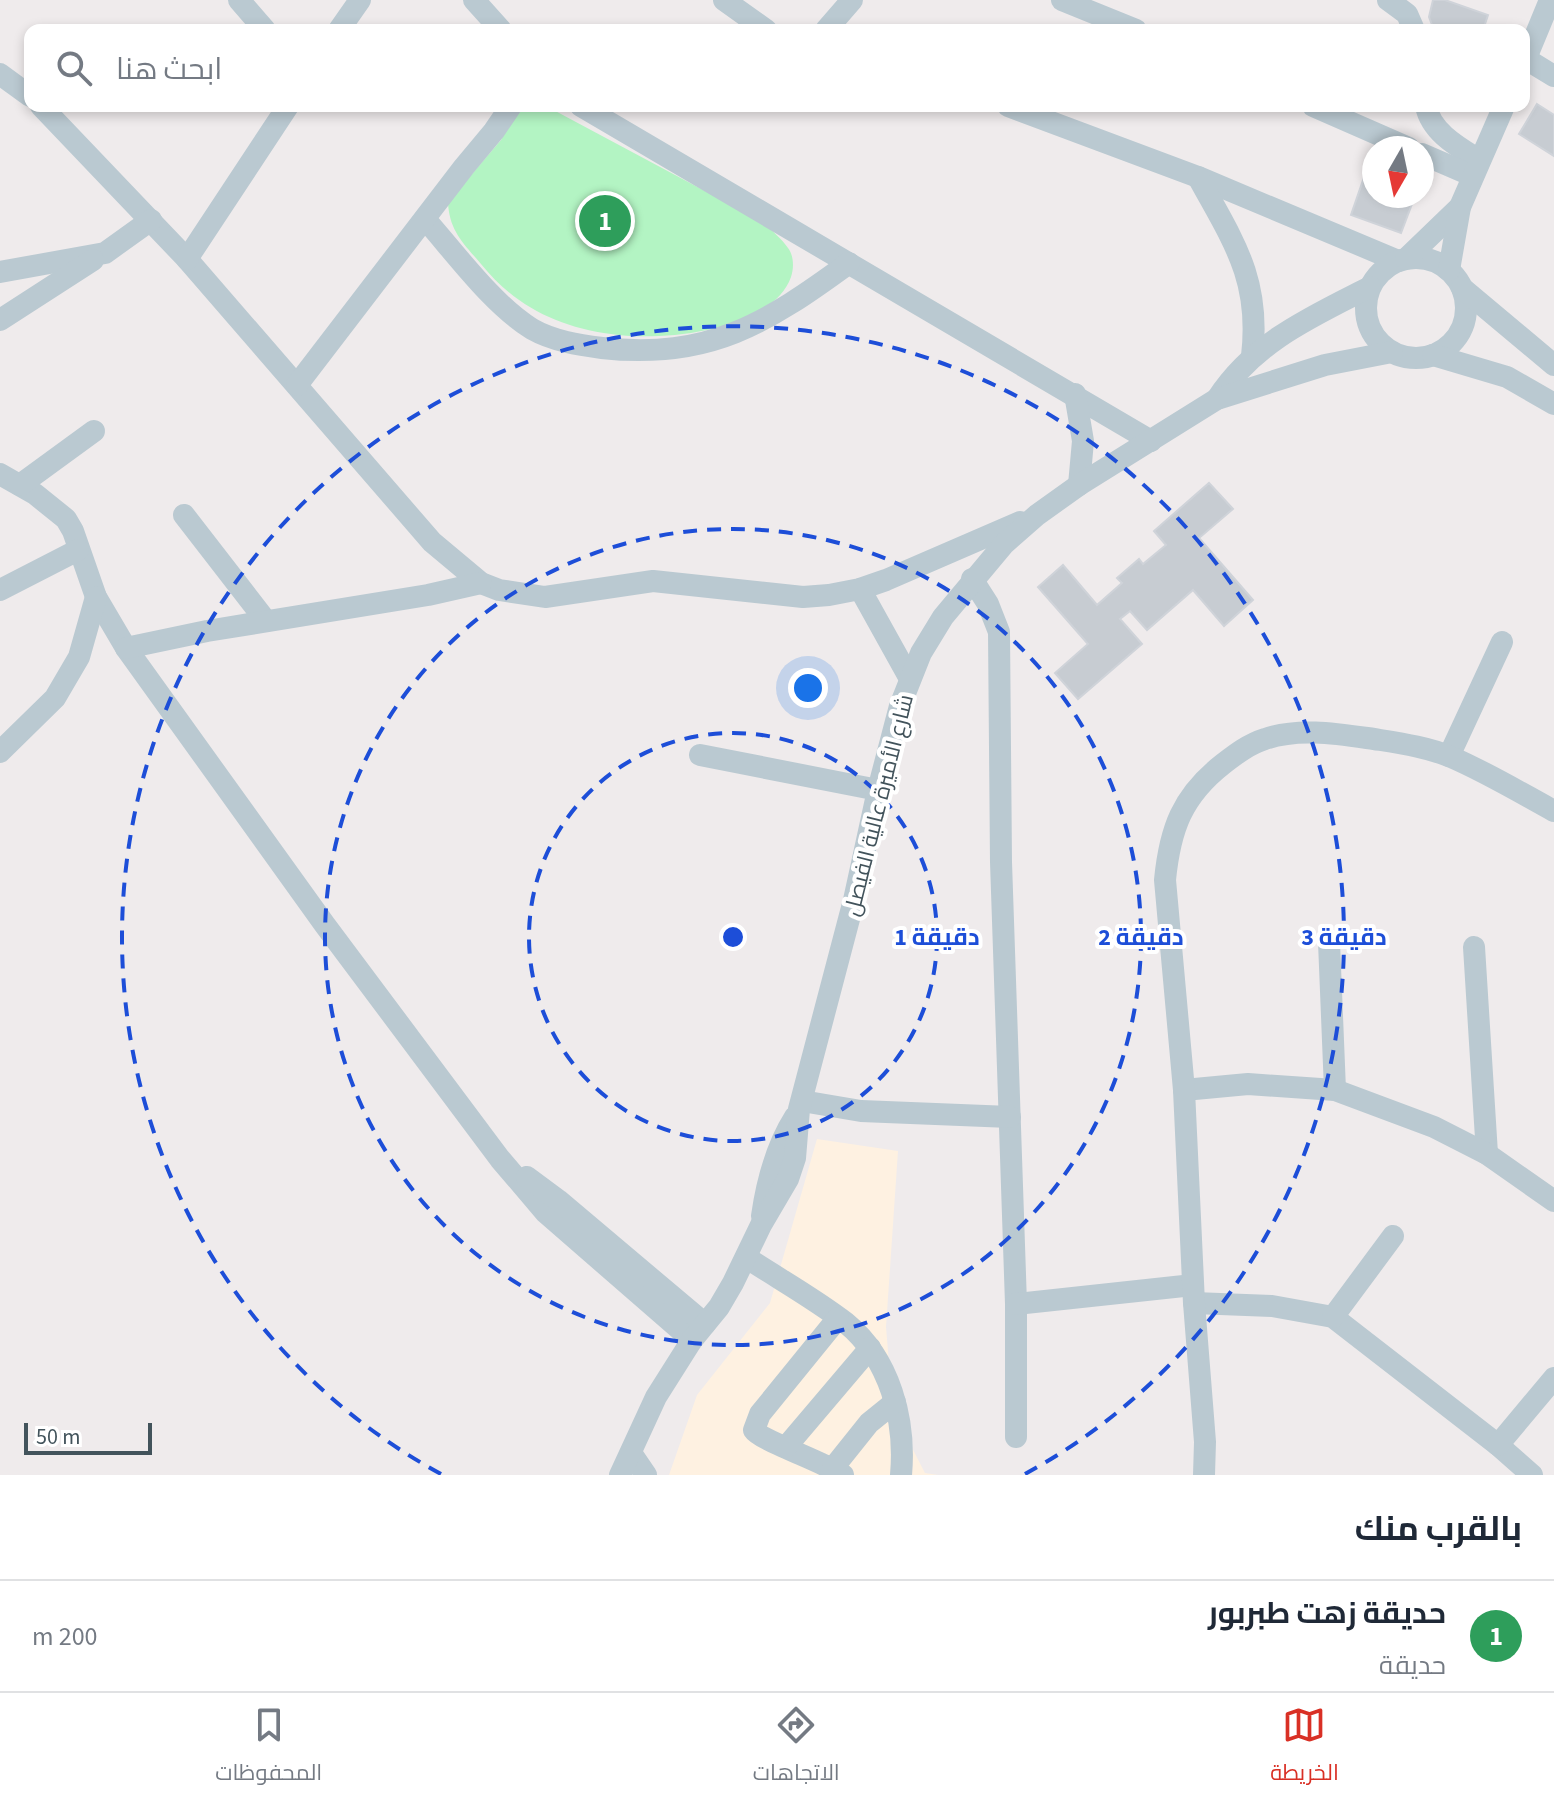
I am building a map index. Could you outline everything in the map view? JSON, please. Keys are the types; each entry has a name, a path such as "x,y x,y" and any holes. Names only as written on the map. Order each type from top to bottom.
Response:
{"street":[{"path":"239,0 260,24"},
{"path":"343,24 360,0"},
{"path":"474,0 496,24"},
{"path":"724,0 758,24"},
{"path":"831,24 852,0"},
{"path":"1062,0 1121,24"},
{"path":"1388,0 1407,14 1411,24"},
{"path":"1530,49 1550,0"},
{"path":"1530,64 1554,76"},
{"path":"0,74 24,92"},
{"path":"47,112 187,259 432,542 481,583 499,590 545,597 653,581 803,597 860,589 1037,515"},
{"path":"187,259 284,112"},
{"path":"297,385 506,112"},
{"path":"591,112 1151,441"},
{"path":"1024,112 1198,177 1402,260 1429,260 1554,365"},
{"path":"1327,112 1382,136"},
{"path":"1428,112 1433,123 1476,168"},
{"path":"1433,355 1455,339 1462,328 1465,301 1455,279 1460,207 1501,112"},
{"path":"1434,157 1476,168"},
{"path":"1198,177 1239,252 1248,276 1254,303 1252,356"},
{"path":"1460,207 1402,260 1382,271 1370,287 1367,319 1376,338 1392,352 1405,356 1433,355 1507,377 1554,404"},
{"path":"425,219 502,305 532,329 556,339 630,351 699,345 739,333 797,301 849,263"},
{"path":"0,320 151,220"},
{"path":"0,272 105,253"},
{"name":"شارع الأميرة عالية الفيصل","path":"1217,399 1252,356 1289,329 1370,287"},
{"name":"شارع الأميرة عالية الفيصل","path":"620,1475 656,1397 698,1332 719,1307 781,1193 791,1168 801,1105 900,706 921,653 943,617 1004,544 1037,515 1079,485 1217,399 1325,365 1392,352"},
{"path":"1075,394 1083,441 1079,485"},
{"path":"94,431 10,479 66,519 96,597 126,648 170,705 325,925 500,1159 546,1213 698,1332"},
{"path":"184,515 266,621"},
{"path":"0,590 78,550"},
{"path":"972,579 997,622 999,632 1001,862 1016,1304 1016,1437"},
{"path":"126,648 481,583"},
{"path":"860,589 910,679"},
{"path":"0,752 55,698 79,657 96,597"},
{"path":"1449,756 1502,642"},
{"path":"1204,1475 1205,1442 1184,1090 1165,880 1168,847 1175,825 1195,788 1239,752 1265,739 1293,733 1335,733 1449,756 1554,811"},
{"path":"700,755 878,790"},
{"path":"1329,942 1335,1090"},
{"path":"1474,947 1487,1154"},
{"path":"1184,1090 1248,1084 1335,1090 1434,1127 1487,1154 1554,1201"},
{"path":"801,1105 861,1111 1010,1117"},
{"path":"1333,1317 1393,1236"},
{"path":"747,1258 838,1318 870,1348 886,1374 895,1402 903,1454 901,1475"},
{"path":"1016,1304 1194,1294 1333,1317 1532,1475"},
{"path":"838,1318 755,1423 755,1433 760,1438 838,1471 869,1423 895,1402"},
{"path":"786,1447 870,1348"},
{"path":"1498,1445 1554,1378"},
{"path":"631,1453 646,1475"}],"shaded area":[{"path":"817,1139 898,1151 886,1327 893,1411 925,1473 938,1475 669,1475 697,1395 770,1303"}],"green space":[{"path":"520,112 557,112 763,222 790,251 793,266 791,277 780,295 762,310 739,321 684,334 611,334 573,326 539,312 494,279 458,236 449,212 448,202 501,140"}],"building":[{"path":"1433,0 1445,0 1488,15 1485,24 1432,24 1429,17"},
{"path":"1537,104 1554,115 1554,156 1519,134"},
{"path":"1362,183 1362,208 1410,208 1401,233 1351,215"},
{"path":"1209,483 1233,509 1199,538 1253,600 1224,626 1193,590 1147,630 1130,611 1120,619 1142,644 1078,699 1055,673 1088,644 1038,587 1063,565 1097,605 1122,583 1117,578 1139,559 1143,564 1166,545 1154,531"}],"place":[{"name":"حديقة زهت طبربور","path":"605,221"}]}
